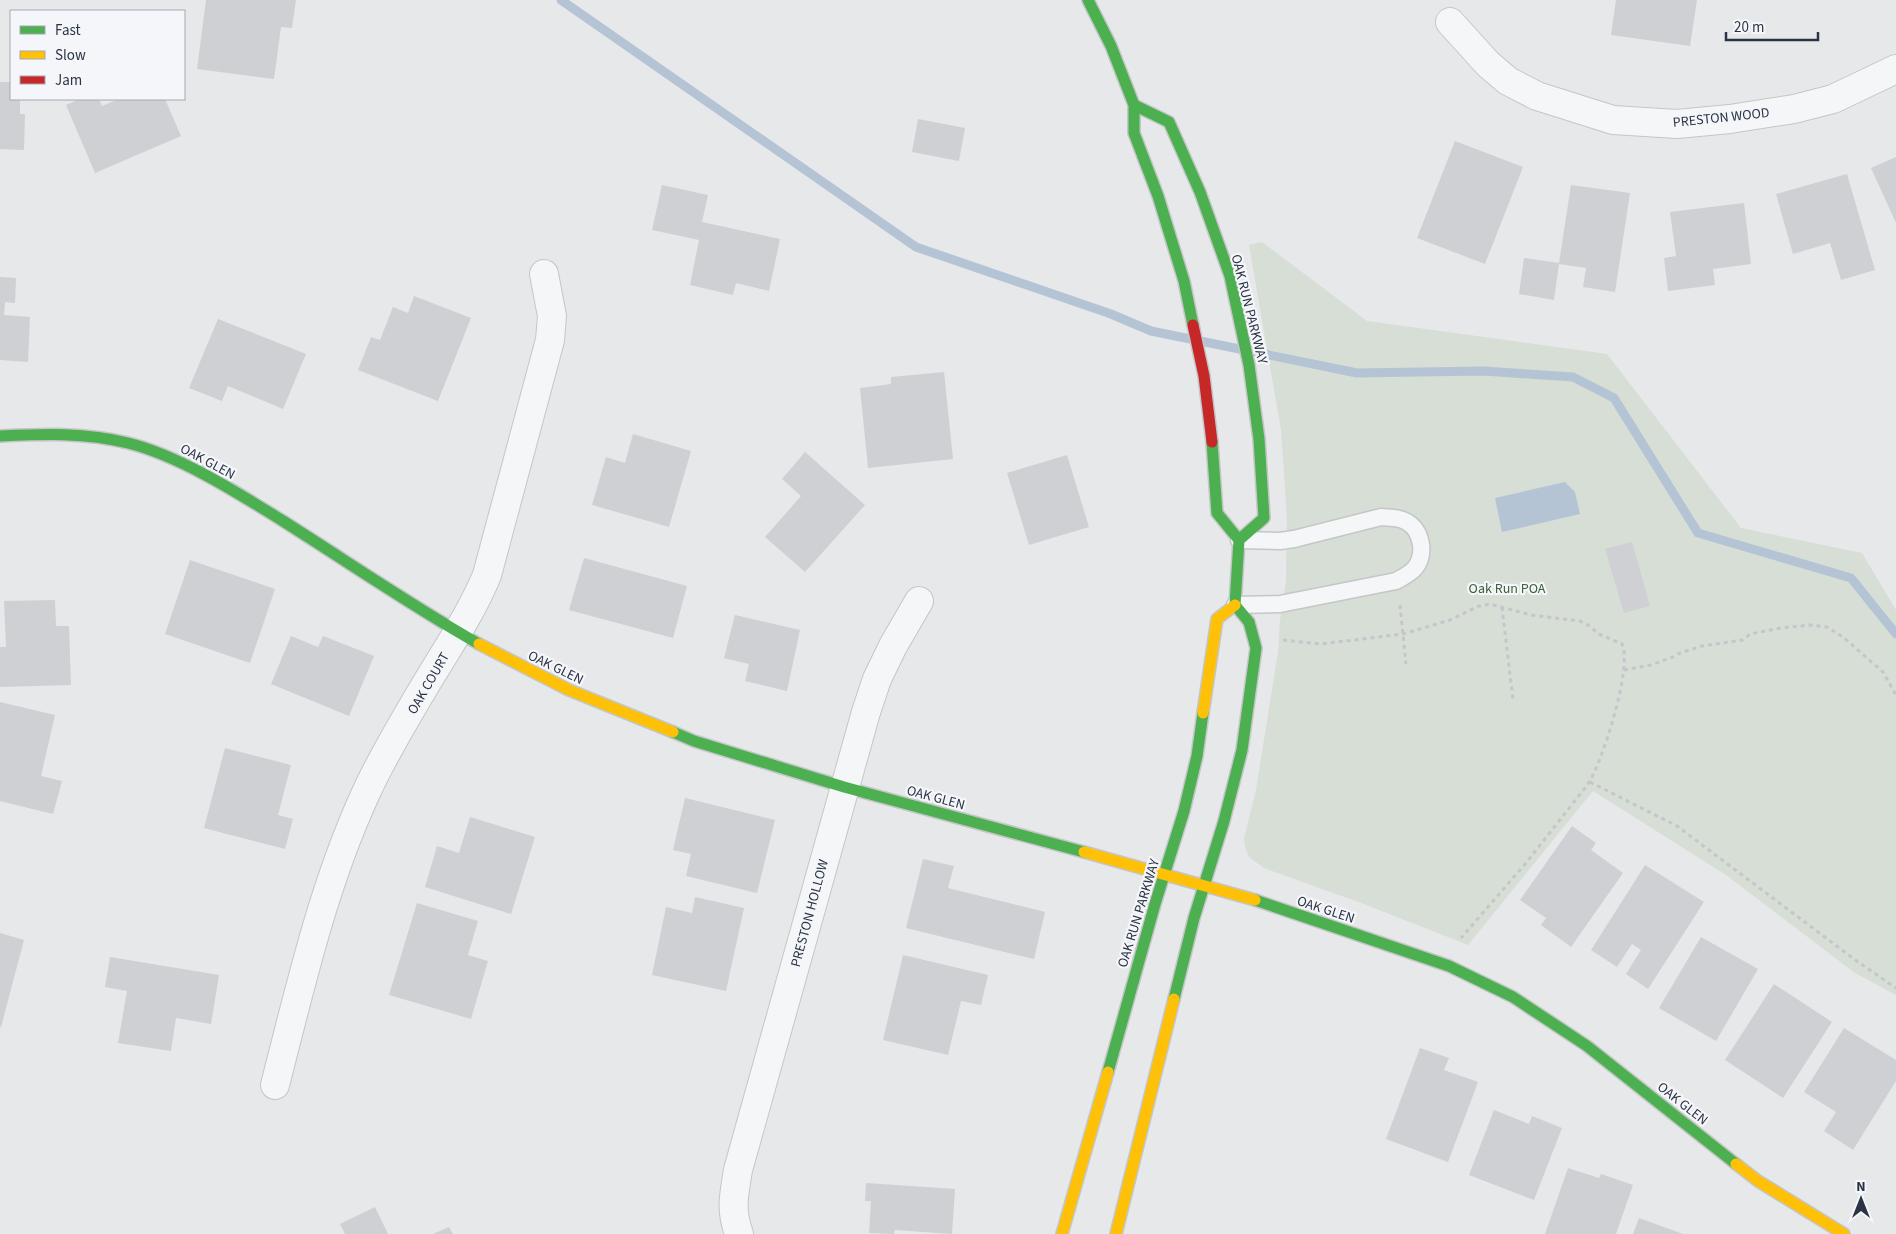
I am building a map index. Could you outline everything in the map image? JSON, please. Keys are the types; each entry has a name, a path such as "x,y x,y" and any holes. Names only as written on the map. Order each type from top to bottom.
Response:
{"street":[{"path":"1088,0 1111,46 1134,105 1134,133 1158,196 1184,281 1204,376 1212,444 1217,513 1240,540 1235,605 1249,622 1256,648 1242,750 1224,821 1194,918 1116,1234"},
{"name":"PRESTON WOOD","path":"1450,22 1488,64 1508,81 1537,96 1613,120 1677,124 1730,119 1794,109 1833,99 1896,69"},
{"name":"OAK RUN PARKWAY","path":"1134,105 1169,122 1200,192 1230,276 1249,365 1259,439 1264,518 1240,540"},
{"name":"OAK COURT","path":"275,1085 327,893 343,846 375,775 427,681 475,604 487,574 545,365 550,340 552,316 544,274"},
{"name":"OAK GLEN","path":"0,436 53,433 94,436 129,443 168,456 246,498 458,632 506,659 569,690 694,741 844,787 1233,893 1449,966 1513,997 1587,1046 1758,1182 1844,1234"},
{"name":"PRESTON HOLLOW","path":"739,1234 733,1216 738,1170 844,787 877,679 893,646 919,601"},
{"name":"OAK RUN PARKWAY","path":"1062,1234 1152,914 1184,812 1196,756 1217,619 1235,605"}],"lane":[{"path":"1235,605 1280,604 1396,581 1408,575 1416,566 1421,554 1421,542 1416,530 1406,521 1394,518 1381,517 1280,541 1240,540"}],"path":[{"path":"1399,599 1406,664"},
{"path":"1283,640 1321,644 1403,634 1450,620 1479,606 1490,604 1531,615 1580,621 1599,634 1622,644 1624,649 1624,670 1606,741 1590,782 1526,863 1462,938"},
{"path":"1502,607 1513,700"},
{"path":"1624,670 1651,665 1702,646 1743,640 1750,634 1810,625 1827,627 1843,637 1883,672 1896,696"},
{"path":"1590,782 1677,826 1858,962 1896,988"}],"green space":[{"name":"Oak Run POA","path":"1262,242 1367,321 1607,354 1741,528 1862,553 1896,610 1896,995 1855,973 1726,875 1593,791 1468,945 1364,904 1264,868 1249,857 1244,838 1256,790 1278,652 1280,620 1286,581 1287,518 1281,430 1249,245"}],"water":[{"path":"1565,482 1575,492 1580,514 1502,532 1495,498"}],"building":[{"path":"206,0 296,0 292,28 281,27 274,79 197,69"},
{"path":"1616,0 1697,0 1690,46 1611,35"},
{"path":"0,82 10,82 10,100 20,100 20,114 25,114 24,150 0,149"},
{"path":"78,100 99,100 102,106 117,100 165,100 181,136 95,173 66,105"},
{"path":"918,119 965,128 959,161 912,152"},
{"path":"1455,141 1523,167 1485,264 1417,238"},
{"path":"1896,157 1896,223 1871,168"},
{"path":"1847,174 1875,270 1841,280 1830,243 1793,254 1776,194"},
{"path":"662,185 708,195 702,222 780,239 769,291 736,283 733,295 690,285 699,240 652,230"},
{"path":"1571,185 1630,193 1615,292 1583,287 1586,268 1559,264 1554,300 1519,294 1524,258 1559,263"},
{"path":"1744,203 1751,264 1713,269 1715,285 1668,291 1664,258 1676,256 1670,212"},
{"path":"0,277 16,278 15,303 5,302 4,315 30,317 28,362 0,360"},
{"path":"414,296 471,318 438,401 358,370 371,337 380,340 393,307 408,313"},
{"path":"218,319 306,354 283,409 228,386 222,401 189,388"},
{"path":"944,372 953,459 868,468 860,388 891,384 891,377"},
{"path":"633,434 691,451 669,527 592,505 606,457 625,463"},
{"path":"805,452 865,505 805,572 765,537 801,496 782,479"},
{"path":"1067,455 1089,527 1029,545 1007,473"},
{"path":"1632,542 1650,606 1624,613 1605,549"},
{"path":"584,558 687,586 673,638 569,610"},
{"path":"190,560 275,589 250,663 165,634"},
{"path":"55,600 56,626 69,626 71,685 0,687 0,647 6,647 4,601"},
{"path":"735,615 800,630 787,691 745,681 749,664 724,658"},
{"path":"291,636 318,647 323,636 374,656 349,716 271,684"},
{"path":"0,702 55,715 41,776 62,781 53,814 0,801"},
{"path":"225,748 291,765 278,815 293,819 285,849 204,828"},
{"path":"685,798 775,820 757,893 686,876 691,854 673,850"},
{"path":"470,817 535,837 511,914 425,887 437,846 459,853"},
{"path":"1572,826 1596,843 1591,850 1623,873 1571,947 1541,925 1546,918 1520,900"},
{"path":"923,859 954,866 948,888 1045,912 1034,959 906,928"},
{"path":"1645,865 1704,902 1648,989 1626,974 1641,950 1632,944 1617,967 1591,950"},
{"path":"695,897 744,908 726,991 652,975 666,907 692,913"},
{"path":"417,903 478,921 468,955 488,961 471,1019 389,995"},
{"path":"0,933 24,940 1,1027 0,1027"},
{"path":"1701,937 1758,969 1716,1041 1659,1008"},
{"path":"903,955 988,975 981,1005 961,1001 948,1055 883,1040"},
{"path":"110,957 219,975 211,1024 176,1018 171,1051 118,1043 127,991 105,987"},
{"path":"1774,984 1832,1022 1783,1098 1725,1060"},
{"path":"1844,1028 1896,1060 1896,1081 1853,1150 1824,1131 1836,1112 1804,1092"},
{"path":"1420,1048 1449,1058 1444,1070 1478,1082 1448,1162 1386,1139"},
{"path":"1494,1110 1529,1124 1532,1116 1562,1128 1534,1200 1469,1175"},
{"path":"1568,1168 1599,1178 1601,1174 1633,1185 1616,1234 1545,1234"},
{"path":"866,1183 955,1189 952,1234 895,1230 894,1234 869,1233 871,1201 865,1201"},
{"path":"375,1207 388,1234 345,1234 340,1224"},
{"path":"1639,1218 1683,1234 1633,1234"},
{"path":"449,1227 453,1234 433,1234"}],"waterway":[{"path":"561,0 916,247 1111,314 1151,331 1357,373 1483,371 1573,377 1614,398 1698,533 1851,578 1896,634"}],"traffic: fast":[{"path":"1088,0 1111,46 1134,105 1134,133 1158,196 1184,281 1193,325"},
{"path":"1134,105 1169,122 1200,192 1230,276 1249,365 1259,439 1264,518 1239,540"},
{"path":"0,436 80,435 112,439 168,457 208,476 247,499 479,644"},
{"path":"1174,999 1194,918 1224,821 1242,750 1256,648 1249,622 1235,605 1239,540 1217,513 1212,442"},
{"path":"1108,1072 1155,904 1184,811 1197,756 1203,713"},
{"path":"673,732 694,741 844,787 1084,852"},
{"path":"1255,900 1449,966 1513,997 1587,1046 1736,1164"}],"traffic: slow":[{"path":"1203,713 1217,619 1235,605"},
{"path":"479,644 569,690 673,732"},
{"path":"1084,852 1255,900"},
{"path":"1116,1234 1174,999"},
{"path":"1062,1234 1108,1072"},
{"path":"1736,1164 1758,1181 1844,1234"}],"traffic: jam":[{"path":"1193,325 1204,376 1212,442"}]}
